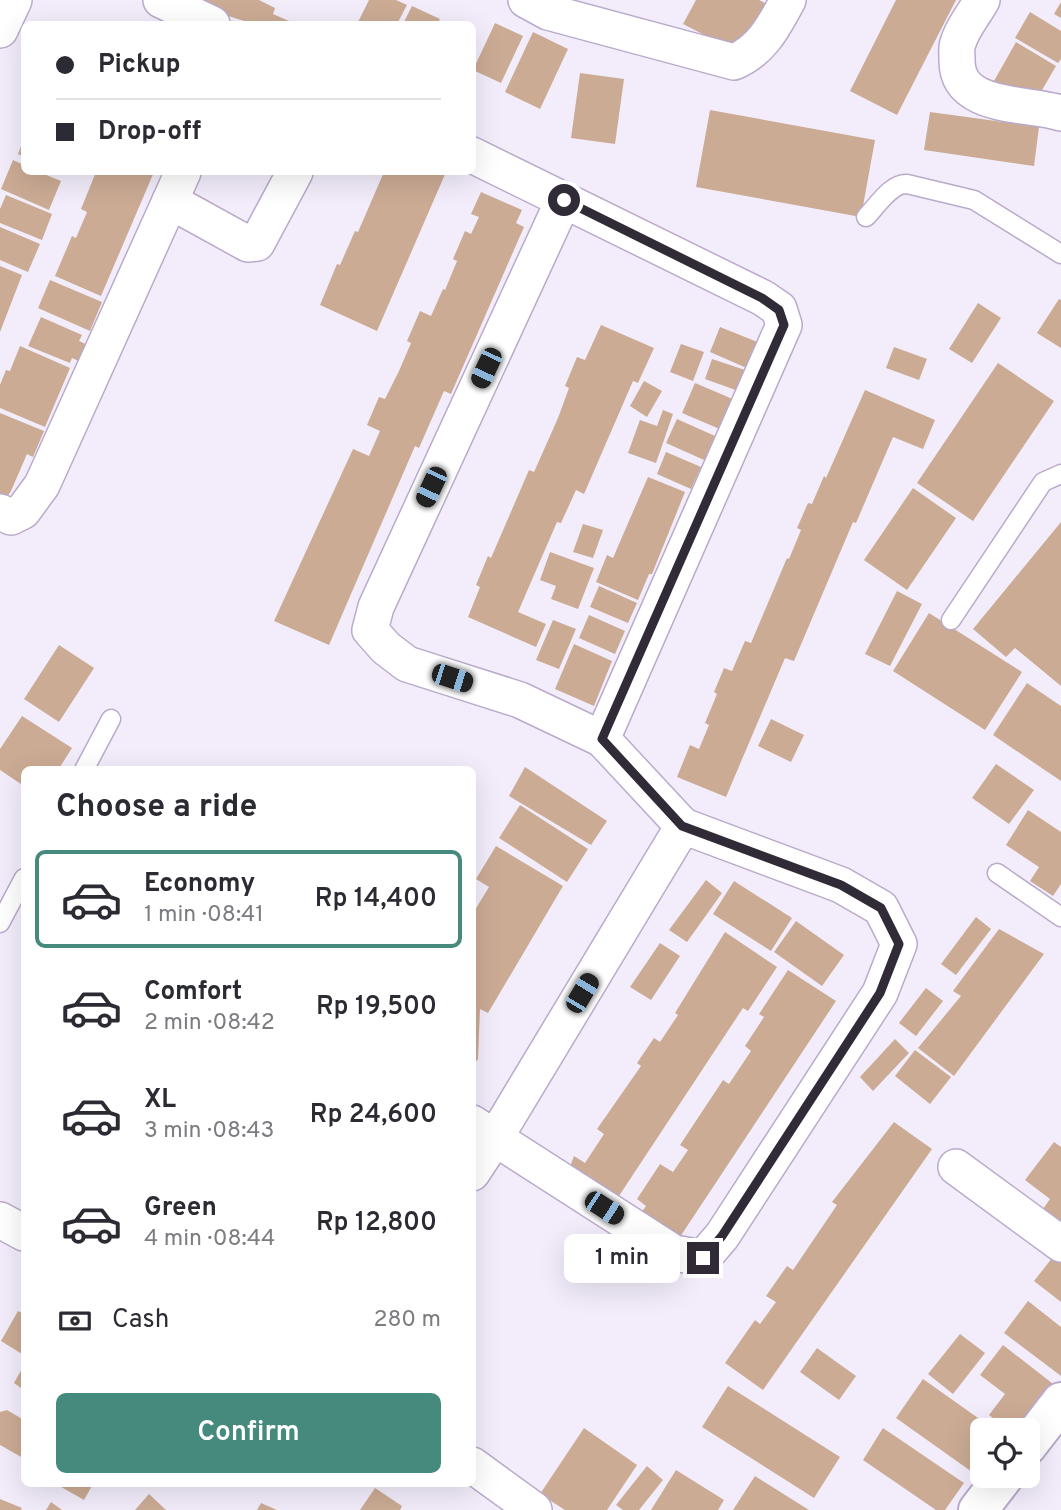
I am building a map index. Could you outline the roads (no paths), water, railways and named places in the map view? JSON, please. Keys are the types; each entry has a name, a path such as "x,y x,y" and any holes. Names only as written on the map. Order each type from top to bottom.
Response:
{"street":[{"path":"0,30 14,0"},
{"path":"162,0 206,21"},
{"path":"543,4 734,62 749,56 770,34 788,0"},
{"path":"982,0 958,43 957,71 965,87 988,100 1055,100"},
{"path":"476,157 762,298 779,310 784,325 602,739"},
{"path":"0,512 11,517 23,511 42,485 177,186 248,244 257,243 293,175"},
{"path":"484,1130 674,1253 703,1258 722,1236 880,993 899,944 881,908 841,885 682,826 602,739 520,700 407,664 370,631 376,607 564,200"},
{"path":"476,1159 484,1130 682,826"},
{"path":"956,1167 1061,1244"},
{"path":"0,1220 21,1231"},
{"path":"1040,1429 1061,1402"},
{"path":"476,1468 534,1510"},
{"path":"978,1510 995,1488"}],"lane":[{"path":"866,217 893,187 901,183 907,184 974,200 1061,254"},
{"path":"951,620 1043,482 1061,474"},
{"path":"85,766 111,719"},
{"path":"997,873 1061,917"},
{"path":"0,923 21,884"}]}
